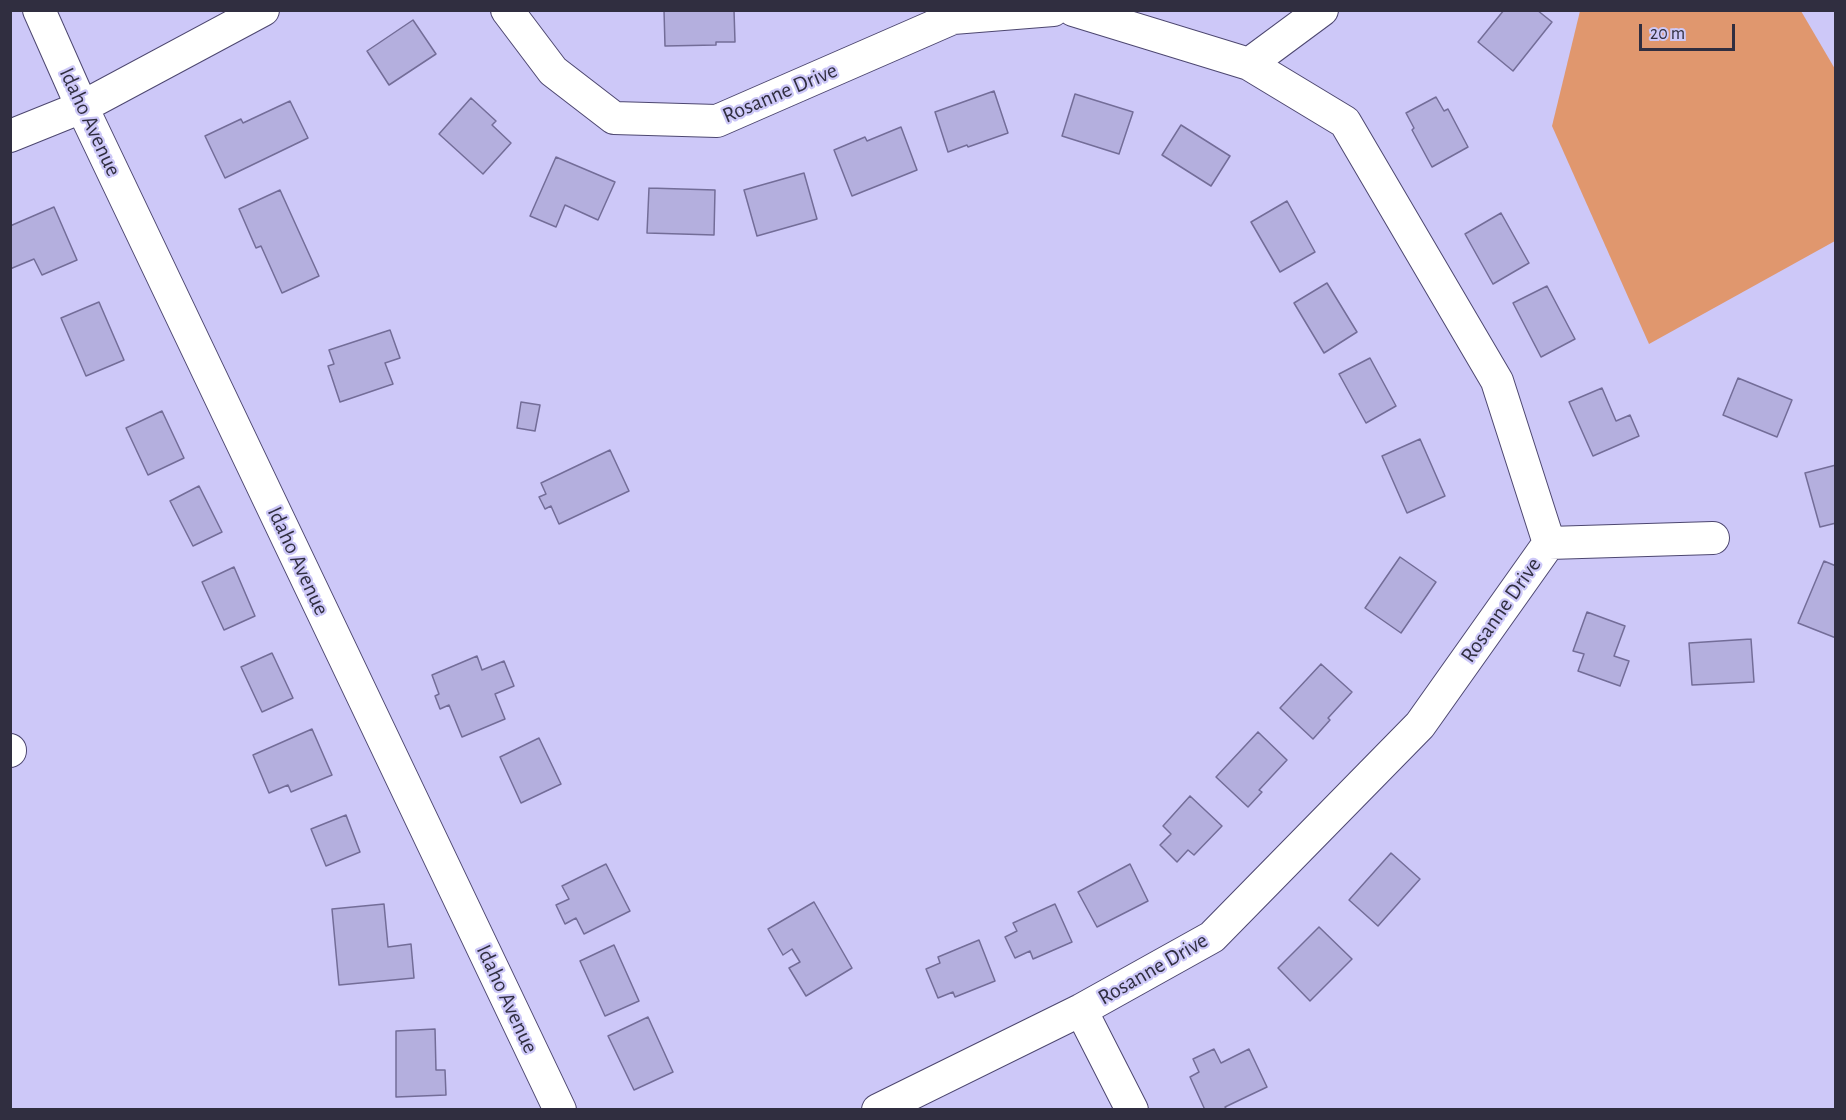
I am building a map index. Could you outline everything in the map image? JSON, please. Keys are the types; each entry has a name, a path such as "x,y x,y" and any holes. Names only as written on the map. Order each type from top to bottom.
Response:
{"street":[{"name":"Idaho Avenue","path":"39,10 82,107 560,1110"},
{"path":"10,136 82,107 263,10"},
{"name":"Rosanne Drive","path":"507,10 553,71 614,118 717,121 953,18 1053,10"},
{"name":"Rosanne Drive","path":"878,1110 1081,1010 1212,937 1420,725 1549,543 1497,381 1346,122 1248,64 1073,10"},
{"path":"1248,64 1322,10"},
{"path":"1549,543 1713,538"},
{"path":"1081,1010 1132,1110"}],"shaded area":[{"path":"1580,11 1801,11 1835,69 1835,241 1649,344 1552,126"}],"building":[{"path":"664,10 734,10 735,42 716,42 716,45 665,46"},
{"path":"1504,10 1537,10 1552,22 1513,71 1478,42"},
{"path":"413,20 436,54 389,85 367,51"},
{"path":"994,91 1008,133 948,152 935,112"},
{"path":"1075,94 1133,112 1119,154 1062,136"},
{"path":"1436,97 1444,111 1448,109 1468,147 1432,167 1412,130 1414,128 1406,113"},
{"path":"471,98 496,121 492,125 511,143 483,174 439,134"},
{"path":"290,101 308,138 225,178 205,136 241,119 243,123"},
{"path":"1181,125 1230,156 1211,186 1162,155"},
{"path":"901,127 917,170 852,196 834,150 865,137 867,141"},
{"path":"556,157 615,182 598,220 565,205 556,227 530,216"},
{"path":"804,173 817,219 757,236 744,190"},
{"path":"649,188 715,190 714,235 647,233"},
{"path":"280,190 319,276 282,293 261,246 256,248 239,209"},
{"path":"1287,201 1315,252 1280,272 1251,222"},
{"path":"54,207 77,260 42,275 34,259 10,269 10,226"},
{"path":"1501,213 1529,263 1493,284 1465,234"},
{"path":"1327,283 1357,332 1324,353 1294,303"},
{"path":"1547,286 1575,339 1541,357 1513,303"},
{"path":"99,302 124,360 86,376 61,318"},
{"path":"390,330 400,358 385,363 393,384 340,402 328,366 334,364 329,350"},
{"path":"1370,358 1396,406 1366,423 1339,374"},
{"path":"1738,378 1792,400 1777,437 1723,415"},
{"path":"1602,388 1616,421 1630,415 1639,436 1593,456 1569,402"},
{"path":"521,402 540,405 535,431 517,428"},
{"path":"162,411 184,458 148,475 126,428"},
{"path":"1420,439 1445,496 1407,513 1382,456"},
{"path":"610,450 629,491 559,524 551,506 545,509 539,497 546,494 541,483"},
{"path":"1836,465 1836,523 1820,527 1805,473"},
{"path":"199,486 222,532 193,546 170,501"},
{"path":"1400,557 1436,582 1401,633 1365,608"},
{"path":"1824,561 1836,566 1836,638 1798,623"},
{"path":"234,567 255,616 224,630 202,582"},
{"path":"1587,612 1625,626 1614,656 1629,661 1620,686 1578,671 1584,654 1573,651"},
{"path":"1751,639 1754,682 1692,685 1689,643"},
{"path":"272,653 293,698 262,712 241,667"},
{"path":"477,656 482,670 504,661 514,686 495,694 505,719 462,737 449,705 440,709 435,696 439,694 432,675"},
{"path":"1321,664 1352,692 1328,718 1330,720 1313,739 1280,708"},
{"path":"312,729 332,775 291,792 288,785 269,793 253,755"},
{"path":"1258,732 1287,760 1259,790 1262,792 1248,807 1216,777"},
{"path":"539,738 561,784 521,803 500,757"},
{"path":"1190,796 1222,826 1194,855 1188,850 1177,862 1160,845 1171,834 1163,826"},
{"path":"346,815 360,852 326,866 311,829"},
{"path":"1391,853 1420,879 1378,926 1349,900"},
{"path":"606,864 630,911 584,934 576,918 565,924 556,905 569,899 562,886"},
{"path":"1130,864 1148,901 1097,927 1078,892"},
{"path":"814,902 852,968 806,996 789,968 800,962 792,949 783,955 768,929"},
{"path":"384,904 388,947 411,944 414,978 339,985 332,909"},
{"path":"1055,904 1072,942 1033,959 1030,951 1015,958 1005,937 1017,931 1013,923"},
{"path":"1319,927 1352,959 1310,1001 1278,968"},
{"path":"979,940 995,981 955,997 953,992 938,998 926,969 940,963 938,957"},
{"path":"614,945 639,1001 605,1016 580,961"},
{"path":"648,1017 673,1072 634,1090 608,1036"},
{"path":"435,1029 436,1070 445,1070 446,1095 396,1097 396,1031"},
{"path":"1214,1049 1221,1063 1249,1049 1267,1087 1225,1107 1227,1110 1205,1110 1190,1077 1199,1072 1193,1059"}]}
